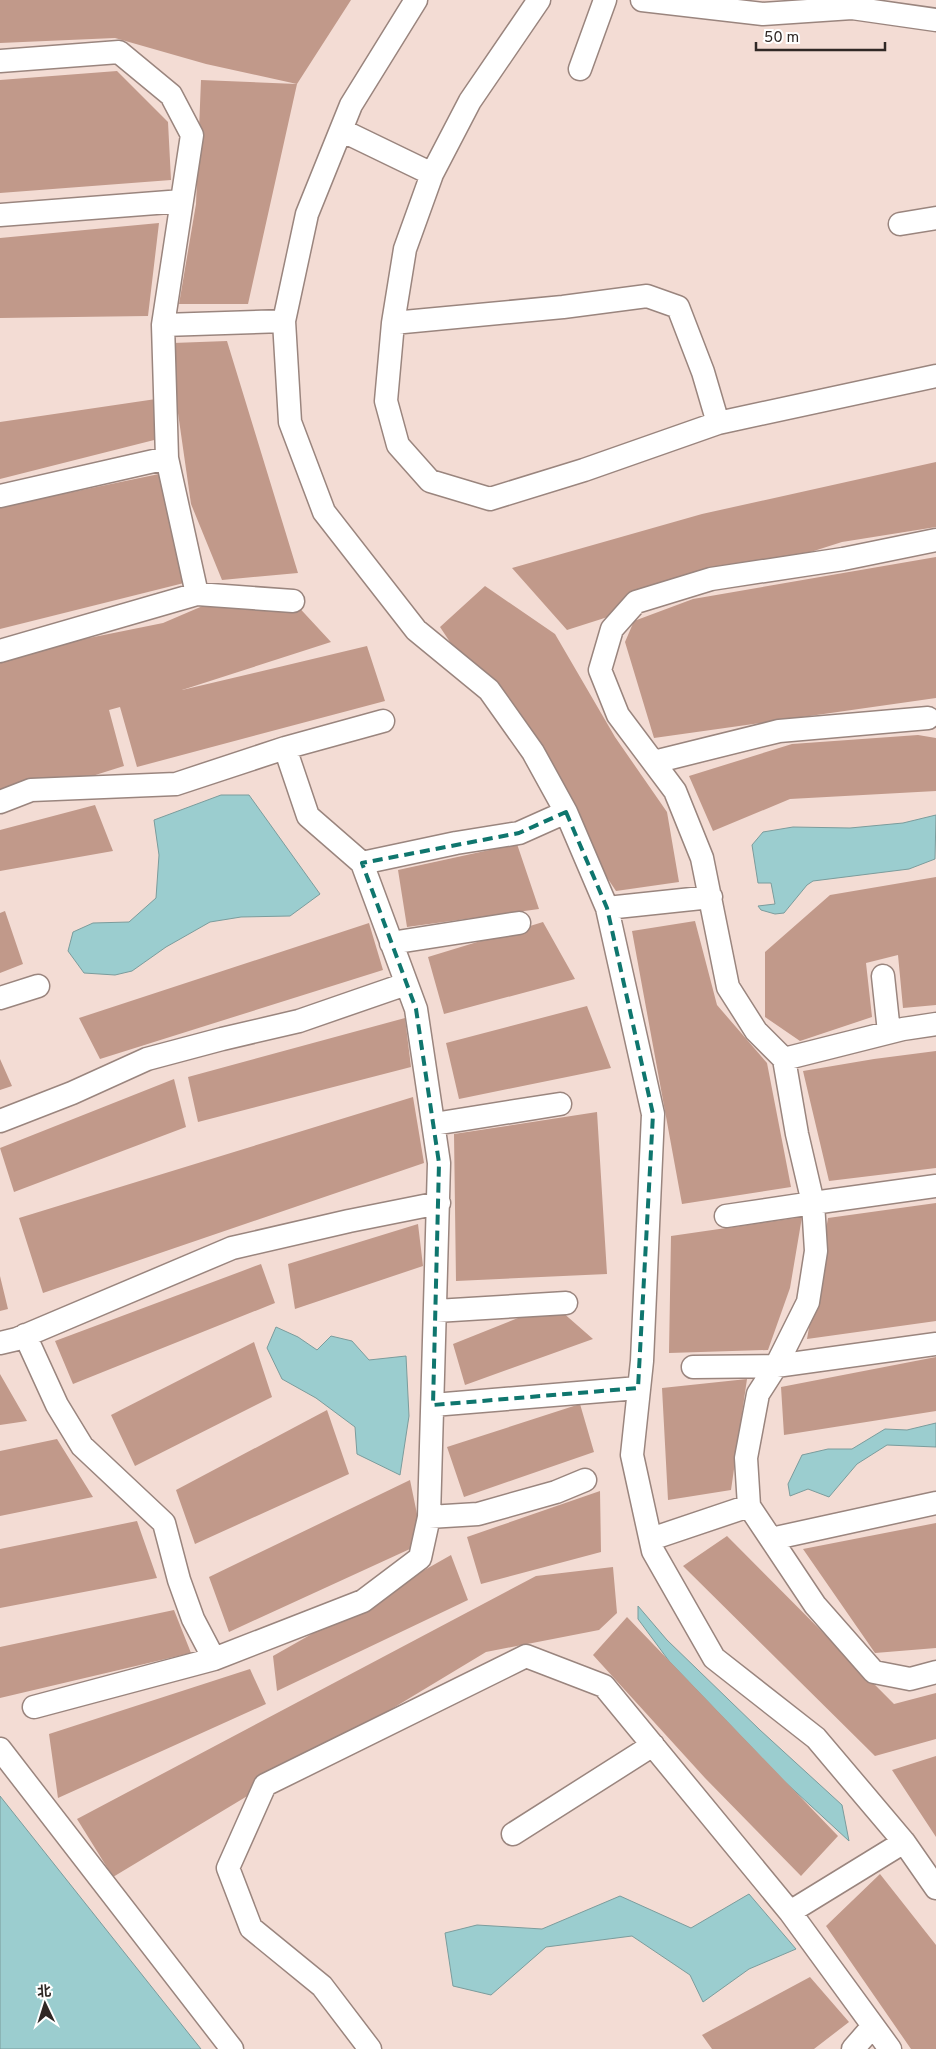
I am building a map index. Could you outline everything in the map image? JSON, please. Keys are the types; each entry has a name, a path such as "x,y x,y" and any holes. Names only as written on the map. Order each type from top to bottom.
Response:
{"street":[{"path":"416,0 351,105 307,214 284,321 290,422 324,512 416,630 489,690 533,752 566,812 608,908 653,1114 642,1361 632,1455 653,1551 714,1658 816,1738 904,1842 936,1888"},
{"path":"538,0 470,101 432,174 405,249 393,324 386,401 398,445 430,481 490,498 584,470 718,423 936,376"},
{"path":"580,69 605,0"},
{"path":"642,0 763,14 852,8 936,20"},
{"path":"0,61 119,52 170,95 192,135 163,325 167,458 197,594"},
{"path":"341,130 432,174"},
{"path":"0,215 182,201"},
{"path":"900,224 936,218"},
{"path":"393,324 563,307 647,296 678,307 703,372 718,423"},
{"path":"163,325 284,321"},
{"path":"0,496 167,458"},
{"path":"936,540 843,559 711,579 636,602 612,628 600,670 618,715 675,791 702,858 728,987 756,1031 784,1059 797,1134 813,1203 816,1251 808,1302 776,1366 758,1394 746,1458 749,1506 815,1605 874,1672 910,1679 936,1672"},
{"path":"0,650 197,594 293,601"},
{"path":"654,762 779,731 928,718"},
{"path":"0,802 31,790 176,784 285,748 383,721"},
{"path":"34,1707 214,1659 363,1601 420,1558 429,1517 439,1163 416,1009 362,864 308,816 285,748"},
{"path":"362,864 456,843 519,833 566,812"},
{"path":"608,908 711,897"},
{"path":"391,944 519,923"},
{"path":"883,976 889,1032"},
{"path":"0,1121 72,1093 147,1059 222,1038 299,1021 406,984"},
{"path":"0,998 38,986"},
{"path":"784,1059 889,1032 936,1024"},
{"path":"434,1124 560,1104"},
{"path":"726,1216 936,1186"},
{"path":"0,1343 25,1335 232,1248 439,1203"},
{"path":"436,1311 566,1303"},
{"path":"25,1335 56,1405 82,1446 164,1523 179,1580 193,1619 214,1659"},
{"path":"693,1367 776,1366 936,1344"},
{"path":"433,1406 638,1388"},
{"path":"429,1517 478,1514 556,1492 585,1480"},
{"path":"771,1539 936,1503"},
{"path":"650,1539 749,1506"},
{"path":"370,2049 322,1986 251,1928 228,1868 265,1786 526,1656 604,1686 790,1912 890,2049"},
{"path":"513,1834 653,1746"},
{"path":"0,1750 232,2049"},
{"path":"790,1912 904,1842"},
{"path":"852,2049 873,2026"}],"highlighted area":[{"path":"566,812 607,908 653,1114 638,1388 433,1405 439,1163 416,1009 362,863 519,833"}],"water":[{"path":"221,795 249,795 320,894 290,916 241,917 210,922 166,947 132,971 115,975 84,973 68,951 73,932 93,923 129,922 156,898 159,855 154,820"},
{"path":"936,815 935,859 909,869 813,881 807,885 784,913 775,914 761,910 758,906 775,904 771,883 758,883 752,845 763,832 793,827 850,828 903,823"},
{"path":"276,1327 298,1337 317,1350 331,1336 352,1341 369,1360 406,1356 409,1416 400,1475 357,1454 355,1427 316,1398 282,1379 267,1348"},
{"path":"936,1423 936,1447 887,1445 857,1464 829,1497 808,1489 790,1496 788,1484 802,1455 828,1449 852,1449 885,1429 907,1430"},
{"path":"638,1606 667,1640 760,1730 842,1805 849,1841 784,1781 669,1661 638,1619"},
{"path":"0,1796 201,2049 0,2049"},
{"path":"749,1894 796,1949 749,1969 703,2002 690,1975 632,1936 546,1947 491,1995 453,1986 445,1933 477,1925 542,1929 620,1896 691,1928"}],"building":[{"path":"0,0 351,0 297,84 206,64 115,38 0,43"},
{"path":"117,71 168,122 171,180 0,193 0,80"},
{"path":"201,80 297,84 248,304 179,304 196,204"},
{"path":"159,223 148,316 0,318 0,238"},
{"path":"227,341 298,573 222,580 191,504 176,399 173,343"},
{"path":"156,399 166,437 0,479 0,422"},
{"path":"936,462 936,527 842,542 567,630 512,568 702,514"},
{"path":"159,474 184,583 0,629 0,507"},
{"path":"936,557 936,698 654,738 625,642 634,621 693,599"},
{"path":"485,586 555,634 615,737 667,812 679,882 616,891 440,627"},
{"path":"226,596 293,601 331,642 182,690 367,646 385,701 137,767 120,707 109,710 124,766 0,805 0,656 163,623"},
{"path":"918,735 936,738 936,791 790,799 713,831 689,776 792,744"},
{"path":"95,805 113,851 0,871 0,830"},
{"path":"517,844 539,909 407,927 398,870"},
{"path":"936,877 936,1005 903,1008 898,955 866,963 872,1017 800,1041 765,1017 765,952 830,895"},
{"path":"5,911 23,964 0,973 0,913"},
{"path":"695,921 717,1005 767,1063 791,1187 682,1204 632,931"},
{"path":"543,922 575,979 444,1014 428,957"},
{"path":"369,923 383,970 100,1059 79,1018"},
{"path":"587,1006 611,1068 459,1099 446,1043"},
{"path":"405,1018 411,1067 198,1122 188,1077"},
{"path":"936,1051 936,1168 829,1181 803,1071"},
{"path":"0,1059 12,1086 0,1090"},
{"path":"174,1079 186,1127 14,1192 0,1148"},
{"path":"413,1097 424,1163 43,1293 19,1218"},
{"path":"597,1112 607,1274 456,1281 454,1134"},
{"path":"936,1203 936,1321 807,1339 828,1218"},
{"path":"802,1217 790,1288 768,1350 669,1353 671,1236"},
{"path":"418,1224 423,1266 295,1309 288,1264"},
{"path":"261,1264 275,1303 73,1384 55,1341"},
{"path":"0,1276 8,1309 0,1311"},
{"path":"553,1304 593,1339 465,1385 453,1344"},
{"path":"254,1342 272,1397 135,1466 111,1415"},
{"path":"936,1357 936,1411 784,1435 781,1387"},
{"path":"0,1374 27,1421 0,1425"},
{"path":"747,1379 731,1490 668,1500 662,1388"},
{"path":"580,1404 594,1452 464,1497 447,1447"},
{"path":"327,1410 349,1474 195,1544 176,1490"},
{"path":"57,1439 93,1497 0,1516 0,1451"},
{"path":"410,1480 423,1543 229,1632 209,1577"},
{"path":"600,1491 601,1552 481,1584 467,1537"},
{"path":"137,1521 157,1578 0,1608 0,1549"},
{"path":"936,1523 936,1648 875,1653 803,1549"},
{"path":"727,1536 894,1704 936,1693 936,1739 875,1756 683,1566"},
{"path":"451,1555 468,1600 277,1691 273,1656"},
{"path":"613,1567 617,1613 599,1630 486,1652 113,1877 77,1819 536,1576"},
{"path":"174,1610 191,1653 0,1698 0,1647"},
{"path":"627,1617 838,1836 801,1876 705,1778 593,1655"},
{"path":"250,1669 266,1704 58,1798 49,1734"},
{"path":"936,1756 936,1837 892,1770"},
{"path":"880,1874 936,1945 936,2049 911,2049 826,1926"},
{"path":"810,1977 849,2022 814,2049 712,2049 702,2035"}]}
